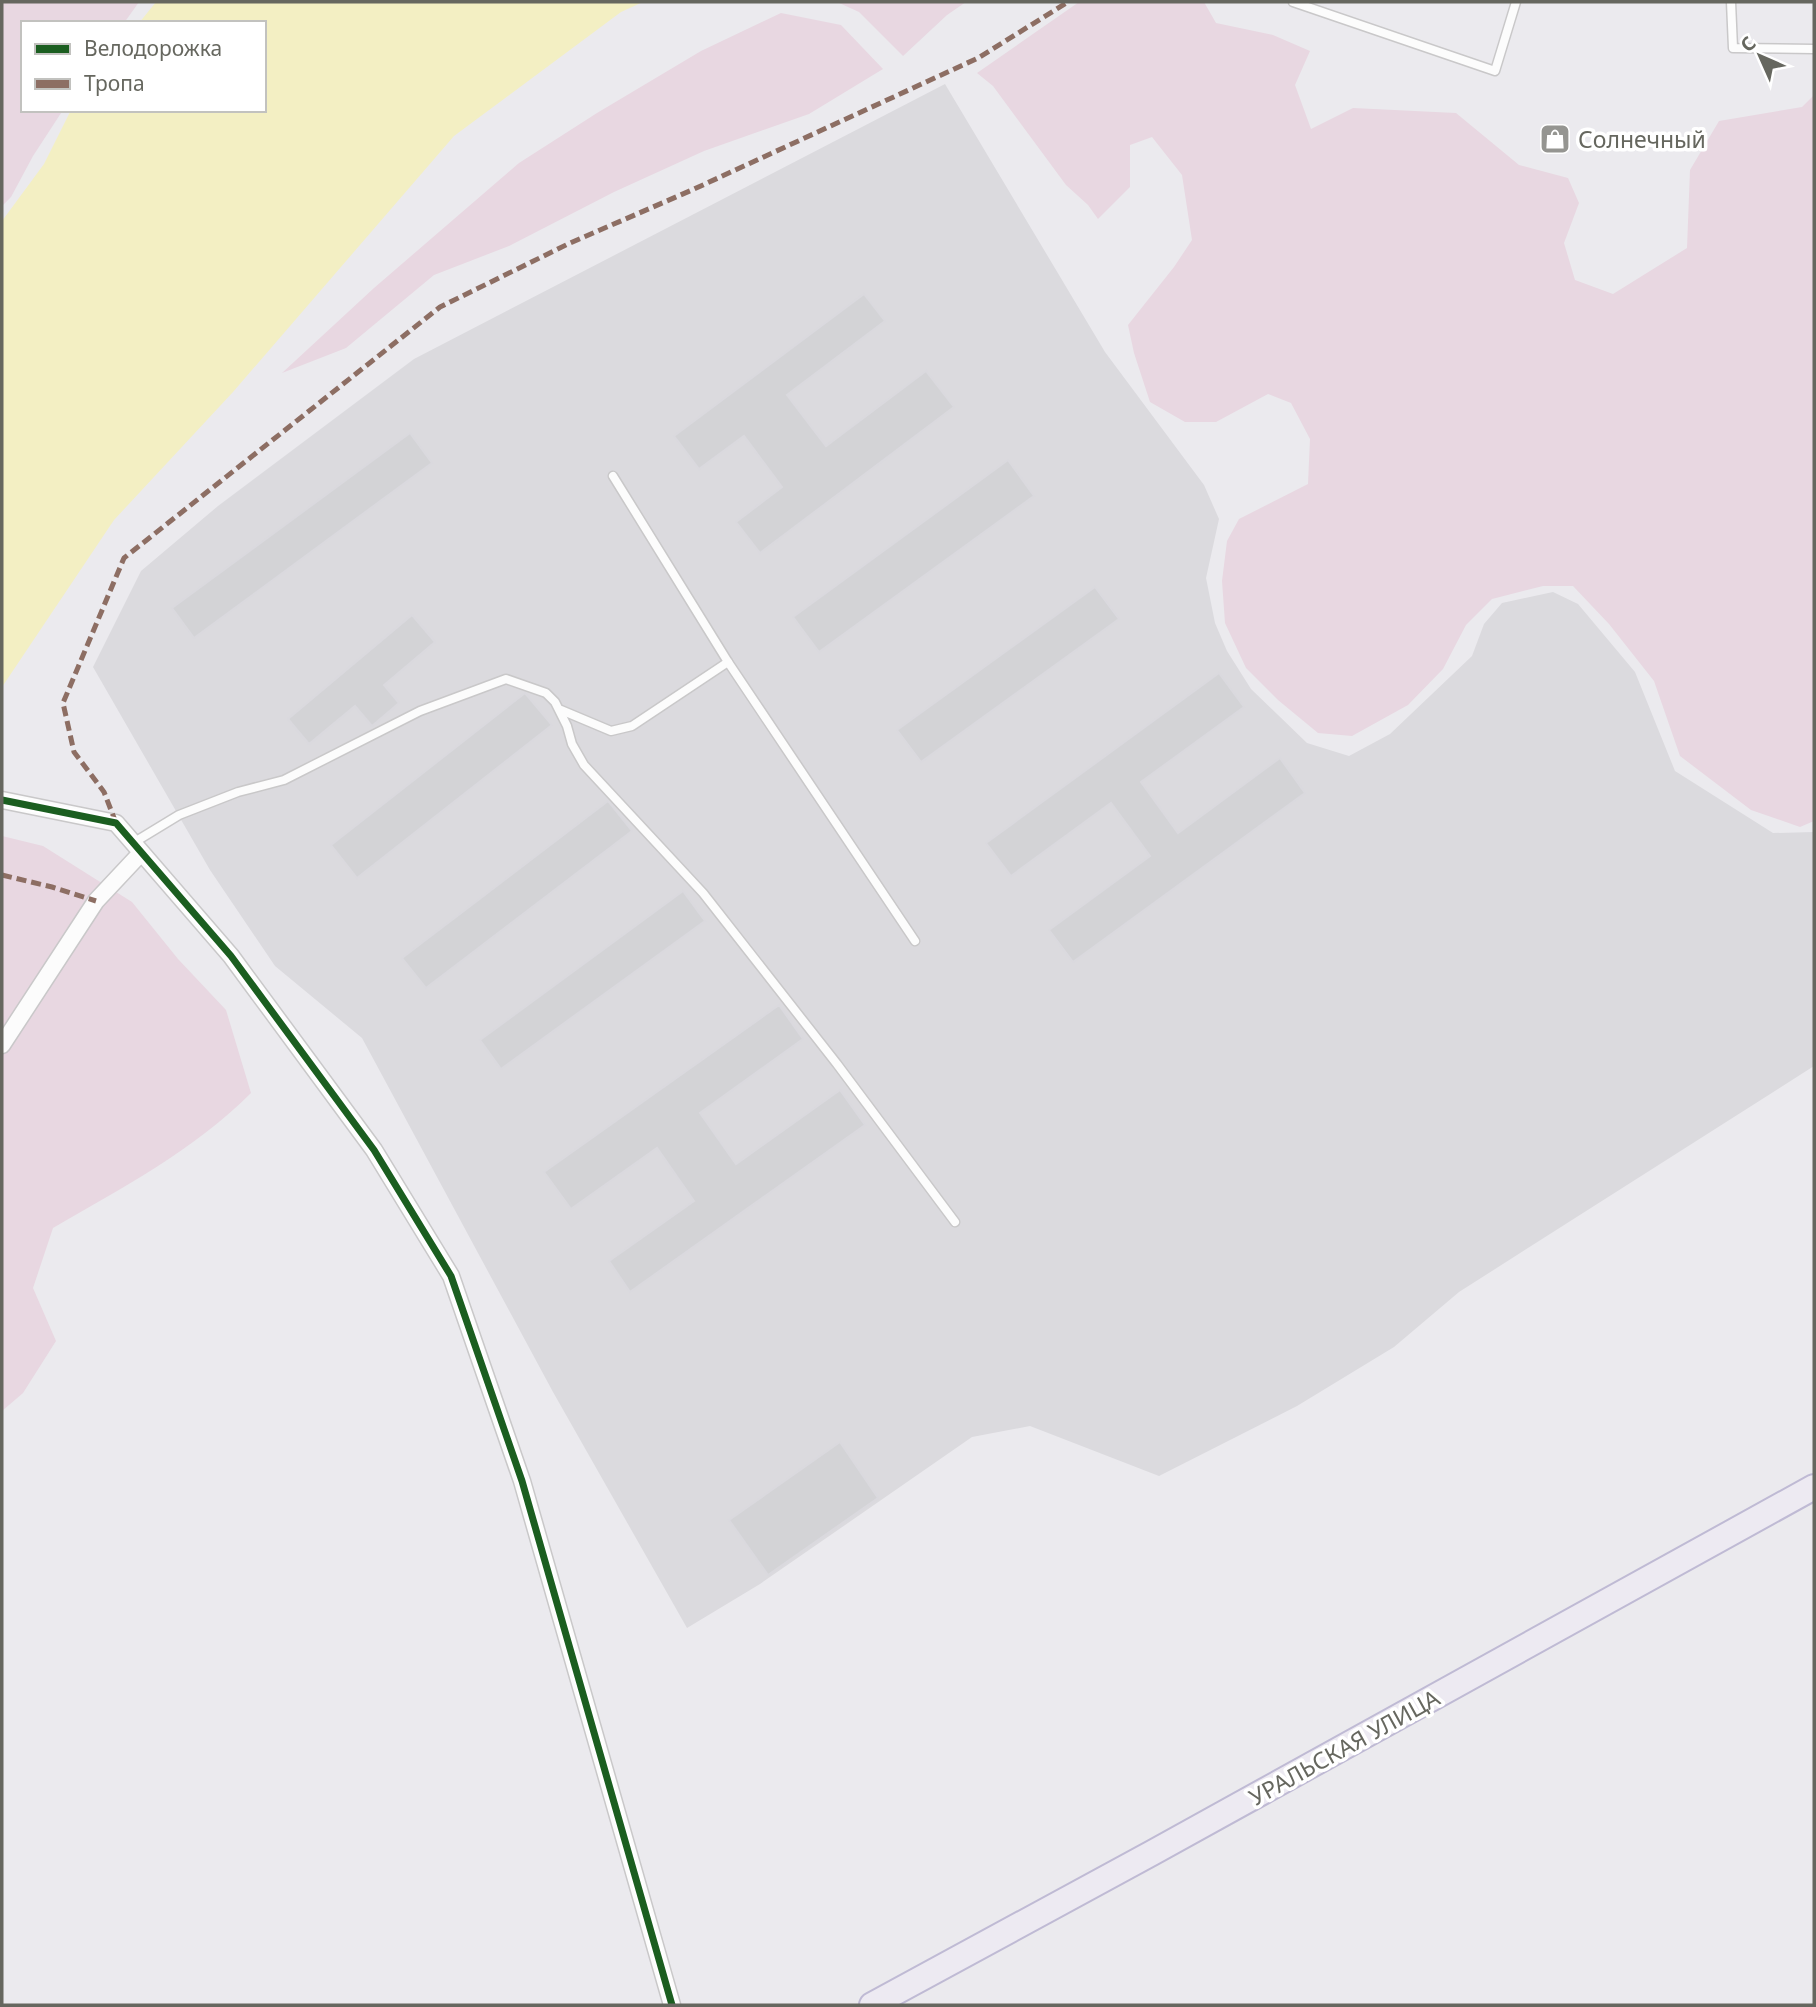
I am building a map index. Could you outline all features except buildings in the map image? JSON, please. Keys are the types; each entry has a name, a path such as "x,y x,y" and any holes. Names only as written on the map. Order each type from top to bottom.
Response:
{"main road":[{"name":"УРАЛЬСКАЯ УЛИЦА","path":"872,2005 1164,1847 1814,1487"}],"street":[{"path":"2,800 116,823 231,956 374,1150 451,1276 522,1481 672,2005"},
{"path":"2,1045 96,901 137,848"}],"lane":[{"path":"1293,2 1495,71 1516,2"},
{"path":"1731,2 1733,48 1814,49"},
{"path":"614,476 728,662 915,941"},
{"path":"561,710 611,731 632,726 728,662"},
{"path":"137,848 179,815 238,792 285,780 420,711 506,679 546,693 561,710 572,744 584,765 703,893 837,1063 955,1222"}],"shaded area":[{"path":"2,2 139,2 125,21 21,21 21,112 62,112 33,156 11,197 2,206"},
{"path":"156,2 643,2 621,12 454,136 233,392 114,520 2,687 2,221 44,164 70,112 266,112 266,21 141,21"},
{"path":"837,2 966,2 947,15 903,56 859,12"},
{"path":"1079,2 1204,2 1216,23 1273,35 1310,51 1295,85 1311,129 1353,108 1456,113 1519,165 1568,178 1579,203 1564,243 1575,280 1613,294 1687,248 1690,170 1719,121 1802,107 1814,95 1814,821 1800,827 1751,810 1680,756 1654,681 1609,624 1573,586 1543,586 1492,599 1466,625 1443,669 1408,705 1352,736 1318,733 1278,700 1246,668 1225,623 1222,581 1227,541 1239,519 1308,484 1310,439 1291,403 1268,394 1216,422 1185,422 1150,402 1128,325 1192,240 1182,175 1152,137 1130,145 1130,187 1098,219 1088,205 1066,185 993,86 977,73"},
{"path":"781,13 841,25 883,69 809,114 704,151 614,192 509,246 434,275 346,348 282,373 374,288 519,163 701,51"},
{"path":"945,84 1105,352 1204,485 1219,519 1206,578 1215,623 1227,651 1251,689 1307,743 1349,756 1390,734 1472,656 1484,624 1502,603 1553,592 1578,604 1635,672 1675,771 1773,833 1814,832 1814,1066 1459,1292 1394,1347 1297,1406 1159,1476 1030,1426 972,1437 760,1584 687,1628 553,1392 362,1038 275,966 210,870 93,667 141,571 218,506 414,359"},
{"path":"2,836 43,846 132,902 178,959 226,1010 251,1093 206,1133 131,1183 53,1228 33,1288 56,1341 23,1393 2,1411"}],"marked path":[{"path":"116,823 104,792 74,752 63,703 124,558 440,307 568,244 978,58 1068,2"},
{"path":"2,875 96,901"}],"cycle path":[{"path":"2,800 116,823 231,956 374,1150 451,1276 522,1481 672,2005"}],"place":[{"name":"Солнечный","path":"1555,139"}]}
